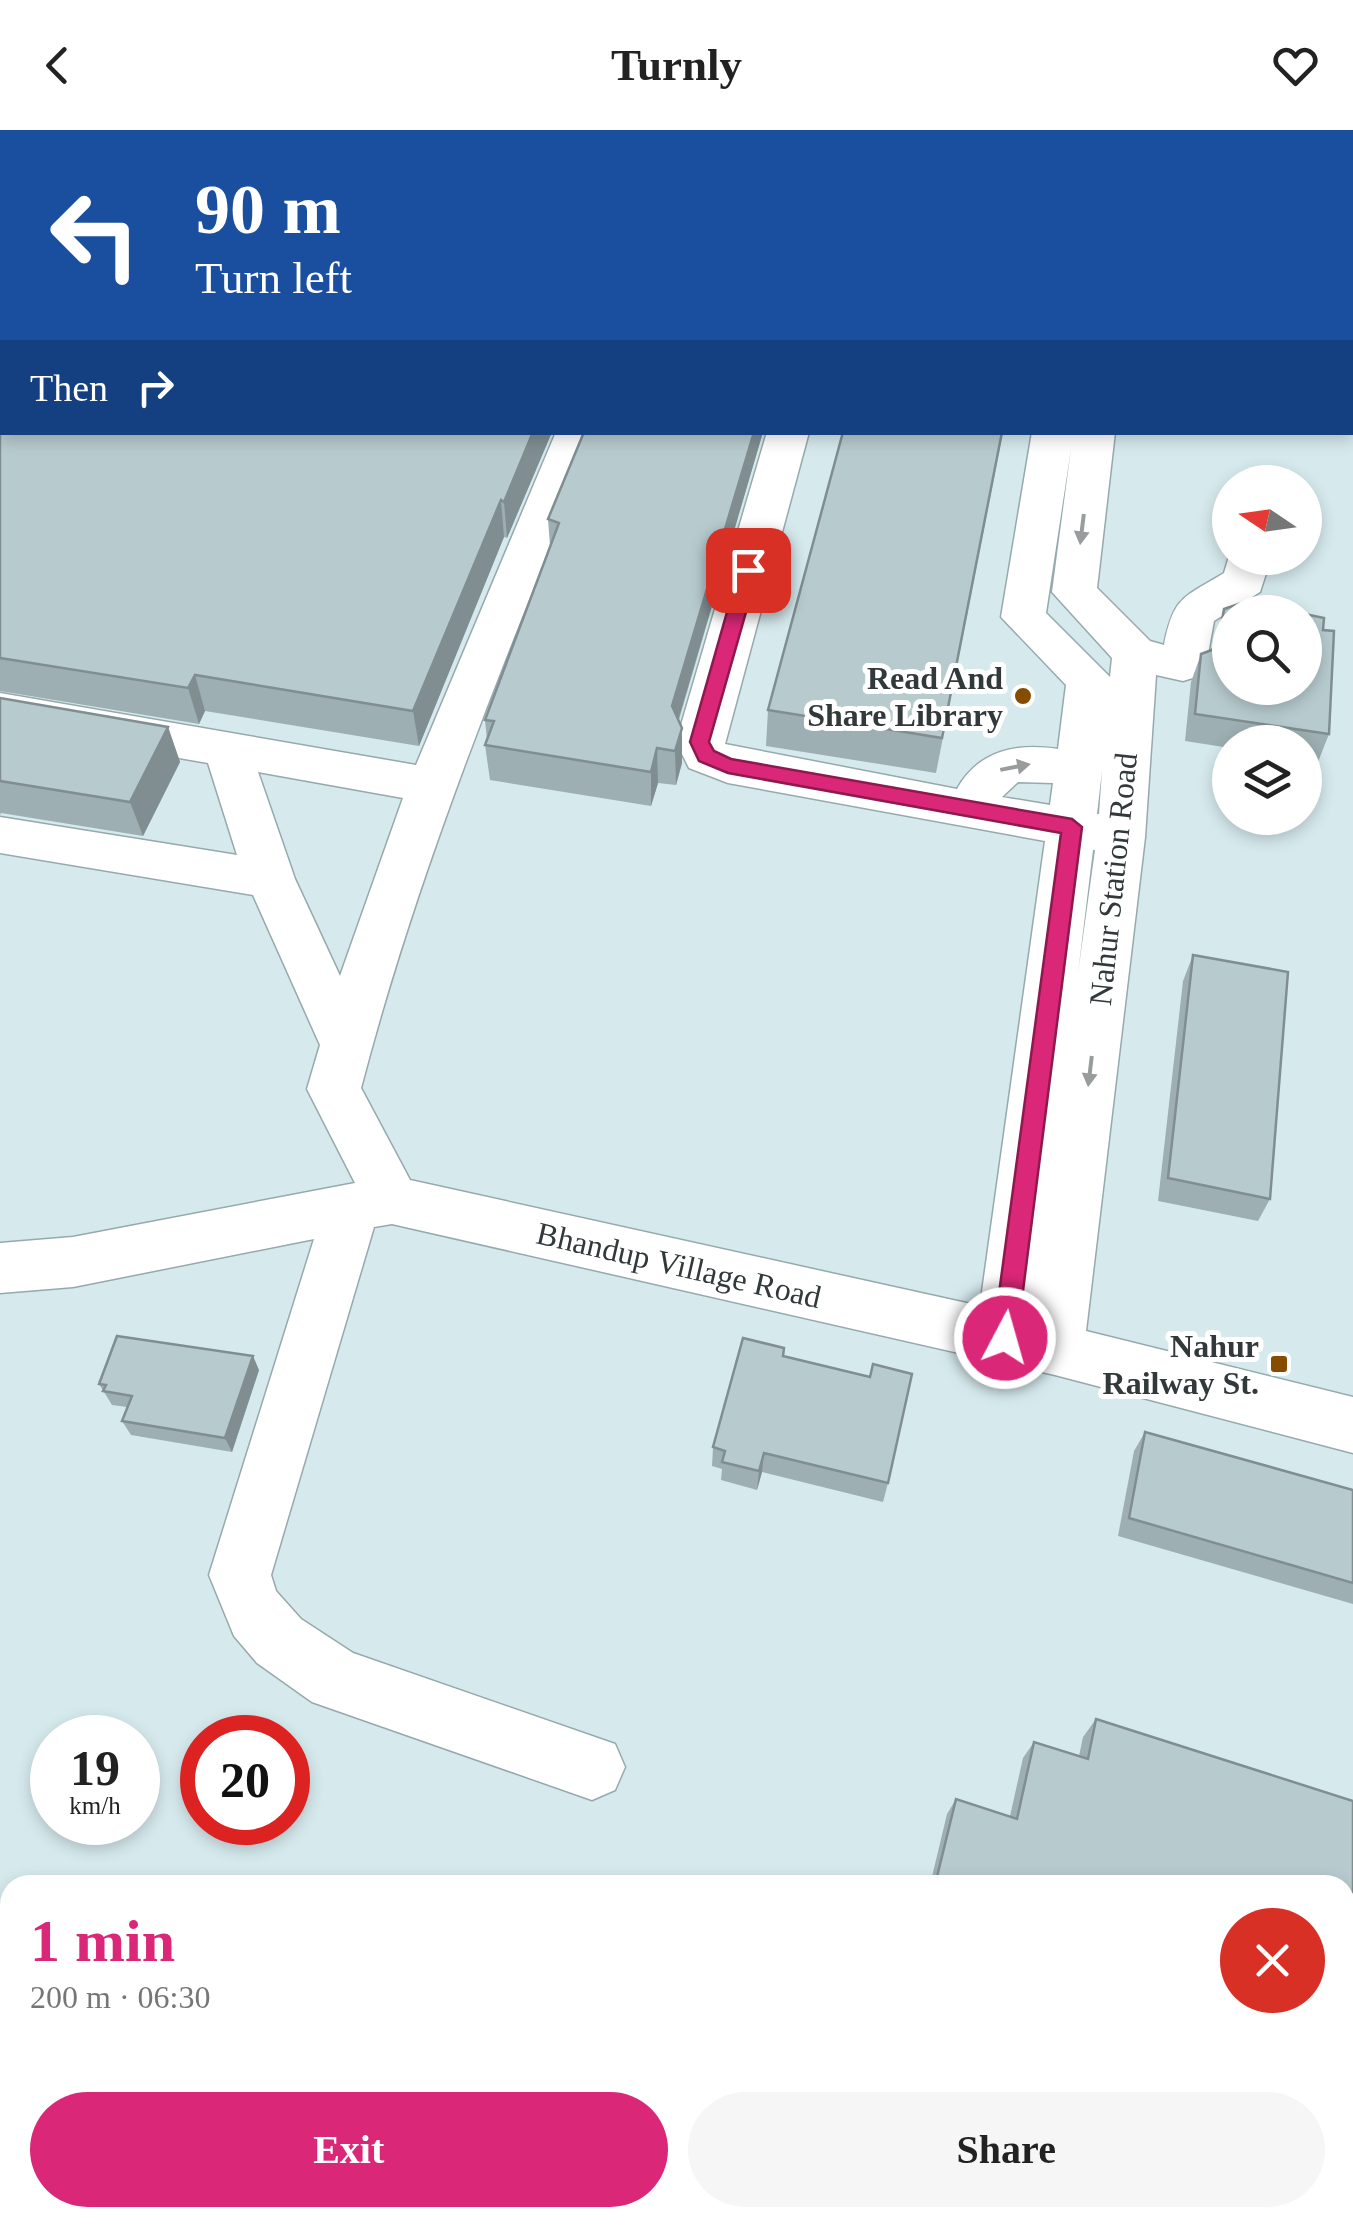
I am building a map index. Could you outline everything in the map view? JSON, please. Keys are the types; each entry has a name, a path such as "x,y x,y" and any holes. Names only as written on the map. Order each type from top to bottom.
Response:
{"street":[{"path":"576,435 431,786 345,1042 334,1089 372,1204 240,1575 253,1609 279,1640 335,1678 592,1767"},
{"path":"787,435 700,742 706,756 728,765 1121,837"},
{"name":"Nahur Station Road","path":"1030,1344 1072,827 1090,681 1023,617 1053,435"},
{"path":"1094,435 1074,592 1128,646 1183,665 1193,613 1244,581 1246,575"},
{"path":"1068,660 1128,646"},
{"name":"Nahur Station Road","path":"1030,1344 1121,837 1128,646"},
{"path":"0,710 431,786"},
{"path":"227,750 270,880 345,1042"},
{"path":"972,809 992,772 1018,763 1080,770"},
{"path":"0,834 270,880"},
{"name":"Bhandup Village Road","path":"0,1268 74,1262 372,1204 1030,1344 1353,1425"}],"building":[{"path":"0,435 532,435 413,711 195,675 188,688 0,658"},
{"path":"583,435 753,435 672,706 682,728 675,751 657,748 651,772 485,745 494,721 485,720 559,523 548,519"},
{"path":"842,435 1001,435 942,738 768,710"},
{"path":"1322,618 1324,618 1323,630 1334,631 1329,734 1322,733 1322,725 1269,725 1195,714 1201,654 1212,650 1212,705 1322,705"},
{"path":"0,698 168,727 130,802 0,781"},
{"path":"1193,955 1288,972 1270,1199 1168,1178"},
{"path":"117,1336 253,1356 225,1438 122,1421 132,1396 103,1391 106,1385 99,1384"},
{"path":"743,1338 784,1348 783,1356 870,1377 873,1364 912,1374 888,1483 764,1453 759,1471 722,1462 725,1451 713,1447"},
{"path":"1145,1432 1353,1490 1353,1583 1129,1518"},
{"path":"1096,1719 1353,1801 1353,1875 937,1875 956,1799 1017,1819 1034,1742 1088,1759"}],"place":[{"name":"Read And Share Library","path":"1023,696"},
{"name":"Nahur Railway St.","path":"1279,1364"}],"route":[{"path":"748,570 700,742 706,756 728,765 1072,827 1005,1338"}]}
